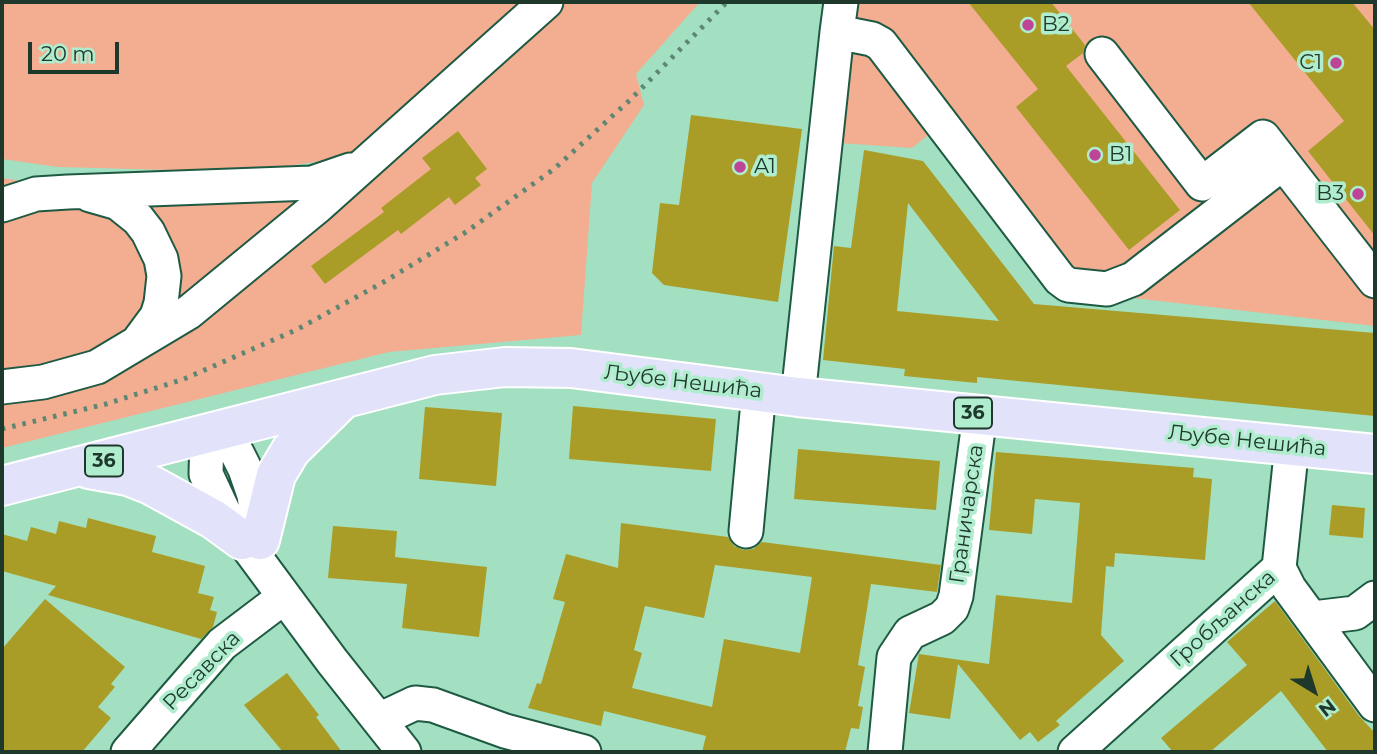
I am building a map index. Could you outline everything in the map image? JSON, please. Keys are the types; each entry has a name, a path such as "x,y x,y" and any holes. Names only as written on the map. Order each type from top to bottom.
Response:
{"main road":[{"name":"Љубе Нешића","path":"2,486 435,375 505,367 571,368 798,397 1375,454"},
{"path":"80,467 128,476 151,485 194,508 255,548 276,475 291,450 344,399"}],"street":[{"path":"2,387 43,382 76,373 134,347 223,286 366,164 546,2"},
{"path":"798,397 839,17 881,44 1060,279 1068,285 1107,289 1133,279 1283,163"},
{"path":"1102,54 1202,184 1263,137 1375,281"},
{"path":"2,205 36,194 313,183 366,164"},
{"path":"2,187 68,192 118,204 138,219 155,244 164,276 161,303 150,327 134,347"},
{"path":"746,531 759,391"},
{"name":"Граничарска","path":"886,752 894,657 900,644 910,634 942,618 952,608 961,572 980,414"},
{"path":"212,433 237,453 245,469 254,495 255,548 284,597 404,752"},
{"name":"Гробљанска","path":"1075,752 1279,568 1292,445"},
{"path":"1279,568 1289,588 1375,705"},
{"name":"Ресавска","path":"128,752 222,644 284,597"},
{"path":"1313,618 1355,613 1375,598"},
{"path":"379,720 415,703 433,705 505,731 584,752"}],"shaded area":[{"path":"2,2 700,2 636,74 644,105 592,183 581,335 389,352 2,448 2,178 166,204 349,157 247,172 58,167 2,159"},
{"path":"830,2 1375,2 1375,326 1056,289 936,129 912,148 839,143"}],"building":[{"name":"B1","path":"968,2 1051,2 1085,45 1083,53 1066,66 1180,210 1129,250 1016,107 1038,89"},
{"name":"C1","path":"1248,2 1352,2 1375,30 1375,236 1308,151 1344,121"},
{"name":"A1","path":"691,115 802,129 778,302 664,285 652,273 660,203 679,205"},
{"path":"458,131 487,169 475,178 481,185 455,205 449,197 401,234 398,230 325,284 311,266 384,212 381,208 431,169 422,158"},
{"path":"864,150 923,161 1034,304 1375,333 1375,416 977,377 977,383 904,376 905,369 823,360 834,246 851,248","holes":["908,203 999,321 897,311"]},
{"path":"573,406 716,419 711,471 569,459"},
{"path":"425,407 502,413 496,486 419,479"},
{"path":"798,449 940,461 936,510 794,499"},
{"path":"996,452 1194,468 1193,477 1212,479 1205,560 1115,553 1114,567 1106,566 1101,635 1124,661 1056,721 1060,725 1038,742 1030,732 1020,740 958,664 950,719 909,713 919,654 989,664 996,595 1072,603 1080,503 1035,499 1032,534 989,530"},
{"path":"1332,505 1365,508 1363,538 1329,535"},
{"path":"88,518 156,536 152,552 205,566 198,593 214,597 210,610 217,612 213,627 201,639 48,595 56,586 2,571 2,534 27,541 31,527 56,534 59,521 86,528"},
{"path":"621,523 728,537 734,546 744,550 753,549 762,542 941,565 937,592 871,584 858,665 865,667 858,706 863,707 859,729 851,728 845,752 702,752 706,736 604,711 601,726 528,708 537,683 541,684 565,602 553,599 566,554 618,568","holes":["715,565 812,577 800,653 724,639 712,707 632,688 642,653 634,650 645,606 704,618"]},
{"path":"333,526 397,531 395,557 487,567 479,637 402,628 407,584 328,578"},
{"path":"45,599 125,667 111,684 115,687 98,707 111,718 82,752 2,752 2,649"},
{"path":"1275,601 1359,716 1375,733 1375,752 1328,752 1281,691 1210,752 1173,752 1161,738 1247,665 1227,642"},
{"path":"287,673 319,715 316,717 342,752 283,752 244,705"}],"railway":[{"path":"2,429 106,404 184,379 296,330 382,283 466,232 554,169 630,100 727,2"}],"place":[{"name":"B2","path":"1028,25"},
{"name":"C1","path":"1336,63"},
{"name":"B1","path":"1095,155"},
{"name":"A1","path":"740,167"},
{"name":"B3","path":"1358,194"}]}
